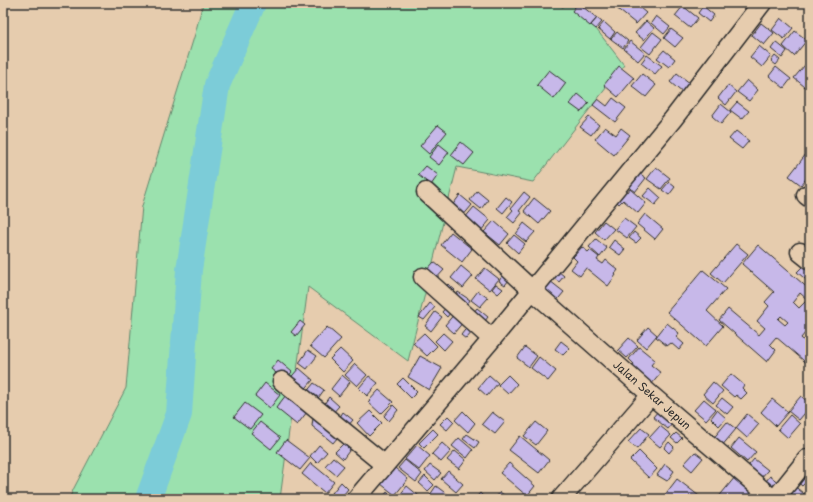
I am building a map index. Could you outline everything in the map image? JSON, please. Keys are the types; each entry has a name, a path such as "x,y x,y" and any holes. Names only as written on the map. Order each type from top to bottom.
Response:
{"street":[{"path":"356,499 492,339 674,119 762,3"},
{"name":"Jalan Sekar Jepun","path":"426,192 532,290 651,395 774,499"},
{"path":"423,277 492,339"},
{"path":"282,381 385,465"},
{"path":"560,499 651,395"},
{"path":"774,499 807,459"}],"green space":[{"path":"203,3 576,3 624,65 533,182 457,167 408,361 308,287 280,499 69,499 126,388 142,206 195,34"}],"building":[{"path":"557,3 566,3 563,7"},
{"path":"578,3 597,18 590,26 572,11"},
{"path":"618,3 634,3 646,13 636,24 615,7"},
{"path":"724,3 732,3 729,7"},
{"path":"683,6 698,18 690,28 675,16"},
{"path":"703,6 714,15 709,22 698,13"},
{"path":"656,16 670,27 664,34 651,23"},
{"path":"597,18 602,22 596,29 591,25"},
{"path":"781,18 793,28 784,39 772,30"},
{"path":"646,21 654,28 644,40 635,33"},
{"path":"604,22 615,32 610,39 598,29"},
{"path":"761,23 774,33 764,45 752,35"},
{"path":"671,29 683,38 675,47 664,38"},
{"path":"795,31 807,40 794,56 783,46"},
{"path":"617,32 628,41 623,48 611,39"},
{"path":"653,32 662,39 650,54 641,47"},
{"path":"630,41 645,53 638,61 624,49"},
{"path":"776,42 787,51 782,58 771,49"},
{"path":"759,46 771,56 762,67 750,57"},
{"path":"664,50 675,59 669,67 657,58"},
{"path":"647,55 662,66 655,74 641,63"},
{"path":"775,56 780,60 776,65 771,61"},
{"path":"810,59 810,91 794,78"},
{"path":"619,66 634,78 618,97 604,85"},
{"path":"776,67 791,79 784,88 769,76"},
{"path":"549,70 566,83 554,99 537,85"},
{"path":"677,73 691,84 684,94 670,82"},
{"path":"642,74 656,85 646,97 632,86"},
{"path":"747,80 758,90 749,101 737,92"},
{"path":"728,85 736,92 726,105 718,98"},
{"path":"578,94 589,103 581,112 570,104"},
{"path":"613,98 626,108 615,122 593,105 598,99 607,106"},
{"path":"737,102 749,111 742,119 730,110"},
{"path":"721,104 731,112 721,124 712,116"},
{"path":"589,117 599,125 591,135 580,127"},
{"path":"438,125 447,132 429,154 420,146"},
{"path":"605,127 616,135 621,128 630,135 614,155 595,139"},
{"path":"736,131 749,141 742,149 729,139"},
{"path":"461,142 474,153 464,165 451,155"},
{"path":"439,144 449,152 439,165 429,157"},
{"path":"810,149 810,174 801,185 789,176"},
{"path":"426,166 438,175 431,185 418,175"},
{"path":"656,167 670,178 661,189 647,179"},
{"path":"636,171 646,178 635,192 625,184"},
{"path":"669,182 675,187 669,195 662,190"},
{"path":"623,188 628,192 630,189 646,203 638,213 623,200 619,204 614,199"},
{"path":"650,188 661,198 655,205 643,196"},
{"path":"477,191 488,200 481,209 470,200"},
{"path":"524,192 530,197 519,211 522,213 514,223 507,217 513,210 511,208"},
{"path":"460,195 472,205 462,217 451,207"},
{"path":"506,197 512,202 503,213 497,208"},
{"path":"534,198 550,211 539,224 524,211"},
{"path":"474,207 490,220 480,232 464,219"},
{"path":"645,214 663,229 655,239 637,224"},
{"path":"624,218 636,227 627,238 615,229"},
{"path":"494,221 509,234 500,245 484,232"},
{"path":"604,221 614,229 604,240 595,232"},
{"path":"524,223 535,232 526,242 516,234"},
{"path":"451,232 472,249 462,262 441,245"},
{"path":"634,232 641,238 636,243 629,238"},
{"path":"514,235 525,244 518,253 507,243"},
{"path":"596,239 607,248 600,257 589,247"},
{"path":"614,240 625,249 620,255 609,247"},
{"path":"736,244 748,254 723,283 711,273"},
{"path":"758,245 810,290 810,302 800,293 793,302 799,308 807,300 810,303 810,327 801,338 810,346 810,366 776,337 770,344 776,350 767,362 719,320 728,309 759,335 765,328 757,321 769,306 765,302 774,292 742,264","holes":["781,316 788,322 785,325 778,319"]},
{"path":"582,247 588,252 590,250 599,257 597,260 603,264 606,260 618,270 608,286 586,268 580,276 571,269 577,261 573,257"},
{"path":"434,262 444,270 434,281 424,273"},
{"path":"806,263 810,266 810,283 797,272"},
{"path":"461,266 473,276 463,288 451,278"},
{"path":"485,268 499,279 490,290 476,279"},
{"path":"703,270 726,289 707,311 723,326 706,346 667,312"},
{"path":"558,271 564,276 559,282 553,278"},
{"path":"503,275 509,280 505,285 499,281"},
{"path":"550,281 564,292 554,304 540,293"},
{"path":"448,284 455,290 450,297 442,290"},
{"path":"496,284 503,289 498,294 492,289"},
{"path":"478,291 488,298 480,307 471,300"},
{"path":"458,292 470,300 465,308 453,300"},
{"path":"430,303 435,307 424,320 419,317"},
{"path":"449,304 454,308 447,317 442,312"},
{"path":"477,308 488,317 481,326 470,317"},
{"path":"435,312 442,317 431,331 425,326"},
{"path":"455,313 464,321 454,333 445,325"},
{"path":"300,321 305,325 296,336 291,332"},
{"path":"667,323 679,333 676,337 684,344 679,350 671,343 667,346 656,337"},
{"path":"468,326 474,330 466,339 461,335"},
{"path":"327,327 341,339 324,358 310,346"},
{"path":"648,327 657,335 646,348 637,340"},
{"path":"424,333 437,346 427,356 413,343"},
{"path":"443,333 452,341 444,350 435,341"},
{"path":"629,338 638,346 627,358 618,350"},
{"path":"561,341 570,348 563,355 555,349"},
{"path":"525,347 537,356 529,367 517,358"},
{"path":"639,347 655,360 651,365 661,373 650,386 630,369 634,364 629,359"},
{"path":"340,349 353,361 343,372 330,359"},
{"path":"308,350 317,356 307,369 299,363"},
{"path":"420,356 442,368 429,390 408,377"},
{"path":"539,357 556,371 548,381 531,368"},
{"path":"278,360 292,372 285,380 271,369"},
{"path":"355,364 367,375 357,386 345,375"},
{"path":"299,368 313,380 301,394 287,382"},
{"path":"731,374 744,385 742,388 747,393 741,399 736,395 734,397 721,386"},
{"path":"342,375 350,382 339,396 331,389"},
{"path":"489,375 498,383 487,396 478,388"},
{"path":"508,375 517,384 508,394 498,385"},
{"path":"369,376 378,383 367,396 359,388"},
{"path":"403,378 417,392 411,398 397,384"},
{"path":"713,382 723,391 713,403 703,394"},
{"path":"265,383 280,395 270,408 255,396"},
{"path":"314,383 324,390 316,401 305,394"},
{"path":"379,390 393,402 381,414 368,402"},
{"path":"286,395 307,412 297,425 276,408"},
{"path":"801,396 810,404 810,407 799,420 788,411"},
{"path":"329,397 339,406 331,415 322,407"},
{"path":"722,398 733,407 727,414 716,405"},
{"path":"704,399 716,409 706,420 694,410"},
{"path":"772,399 788,412 776,426 761,412"},
{"path":"245,403 261,415 250,429 234,417"},
{"path":"393,405 398,410 389,421 384,416"},
{"path":"717,410 726,418 719,426 711,418"},
{"path":"370,411 382,423 369,436 357,423"},
{"path":"463,411 475,423 468,432 455,420"},
{"path":"658,411 672,424 668,429 653,417"},
{"path":"343,412 353,420 347,427 338,420"},
{"path":"492,412 505,422 495,434 482,424"},
{"path":"319,413 342,432 333,443 312,426 313,418"},
{"path":"747,414 759,424 747,438 736,428"},
{"path":"790,415 800,424 788,438 778,429"},
{"path":"448,416 454,422 447,430 440,424"},
{"path":"260,422 280,438 271,449 251,433"},
{"path":"536,422 547,431 536,445 524,436"},
{"path":"727,422 736,429 721,447 712,440"},
{"path":"660,426 671,435 660,447 649,438"},
{"path":"641,428 649,434 637,449 628,442"},
{"path":"433,429 438,434 424,448 419,443"},
{"path":"676,433 682,438 677,443 671,438"},
{"path":"467,434 479,442 475,448 463,439"},
{"path":"520,436 549,460 539,473 509,450"},
{"path":"459,438 473,450 467,458 452,446"},
{"path":"739,438 756,452 747,462 731,448"},
{"path":"286,440 310,458 300,470 277,452"},
{"path":"669,442 674,447 669,453 664,448"},
{"path":"344,443 352,447 343,459 335,452"},
{"path":"442,443 451,451 441,462 432,454"},
{"path":"319,445 327,452 317,463 310,456"},
{"path":"417,445 430,456 419,470 405,459"},
{"path":"455,451 466,460 459,469 447,460"},
{"path":"639,451 657,469 649,478 630,460"},
{"path":"695,452 703,458 692,471 684,464"},
{"path":"333,457 344,466 336,475 325,466"},
{"path":"754,459 768,470 758,481 745,470"},
{"path":"405,460 422,474 416,482 398,468"},
{"path":"311,463 334,482 325,493 302,474"},
{"path":"509,463 535,486 527,496 500,473"},
{"path":"665,464 674,471 667,481 657,475"},
{"path":"430,465 441,473 435,480 425,471"},
{"path":"395,468 408,479 395,495 381,484"},
{"path":"448,471 463,484 456,492 441,479"},
{"path":"800,474 808,480 802,486 795,480"},
{"path":"425,476 434,485 428,491 419,483"},
{"path":"770,476 779,483 771,492 763,485"},
{"path":"735,477 761,499 717,499"},
{"path":"677,479 703,499 667,499 664,496"},
{"path":"341,482 348,489 340,499 332,493"},
{"path":"793,485 808,497 806,499 781,499"},
{"path":"407,486 419,496 417,499 403,499 399,496"},
{"path":"436,486 448,495 445,499 435,499 430,495"},
{"path":"387,492 395,499 382,499"},
{"path":"500,492 509,499 495,499"},
{"path":"480,493 486,499 474,499"}],"waterway":[{"path":"148,499 179,414 189,270 217,85 253,3"}]}
